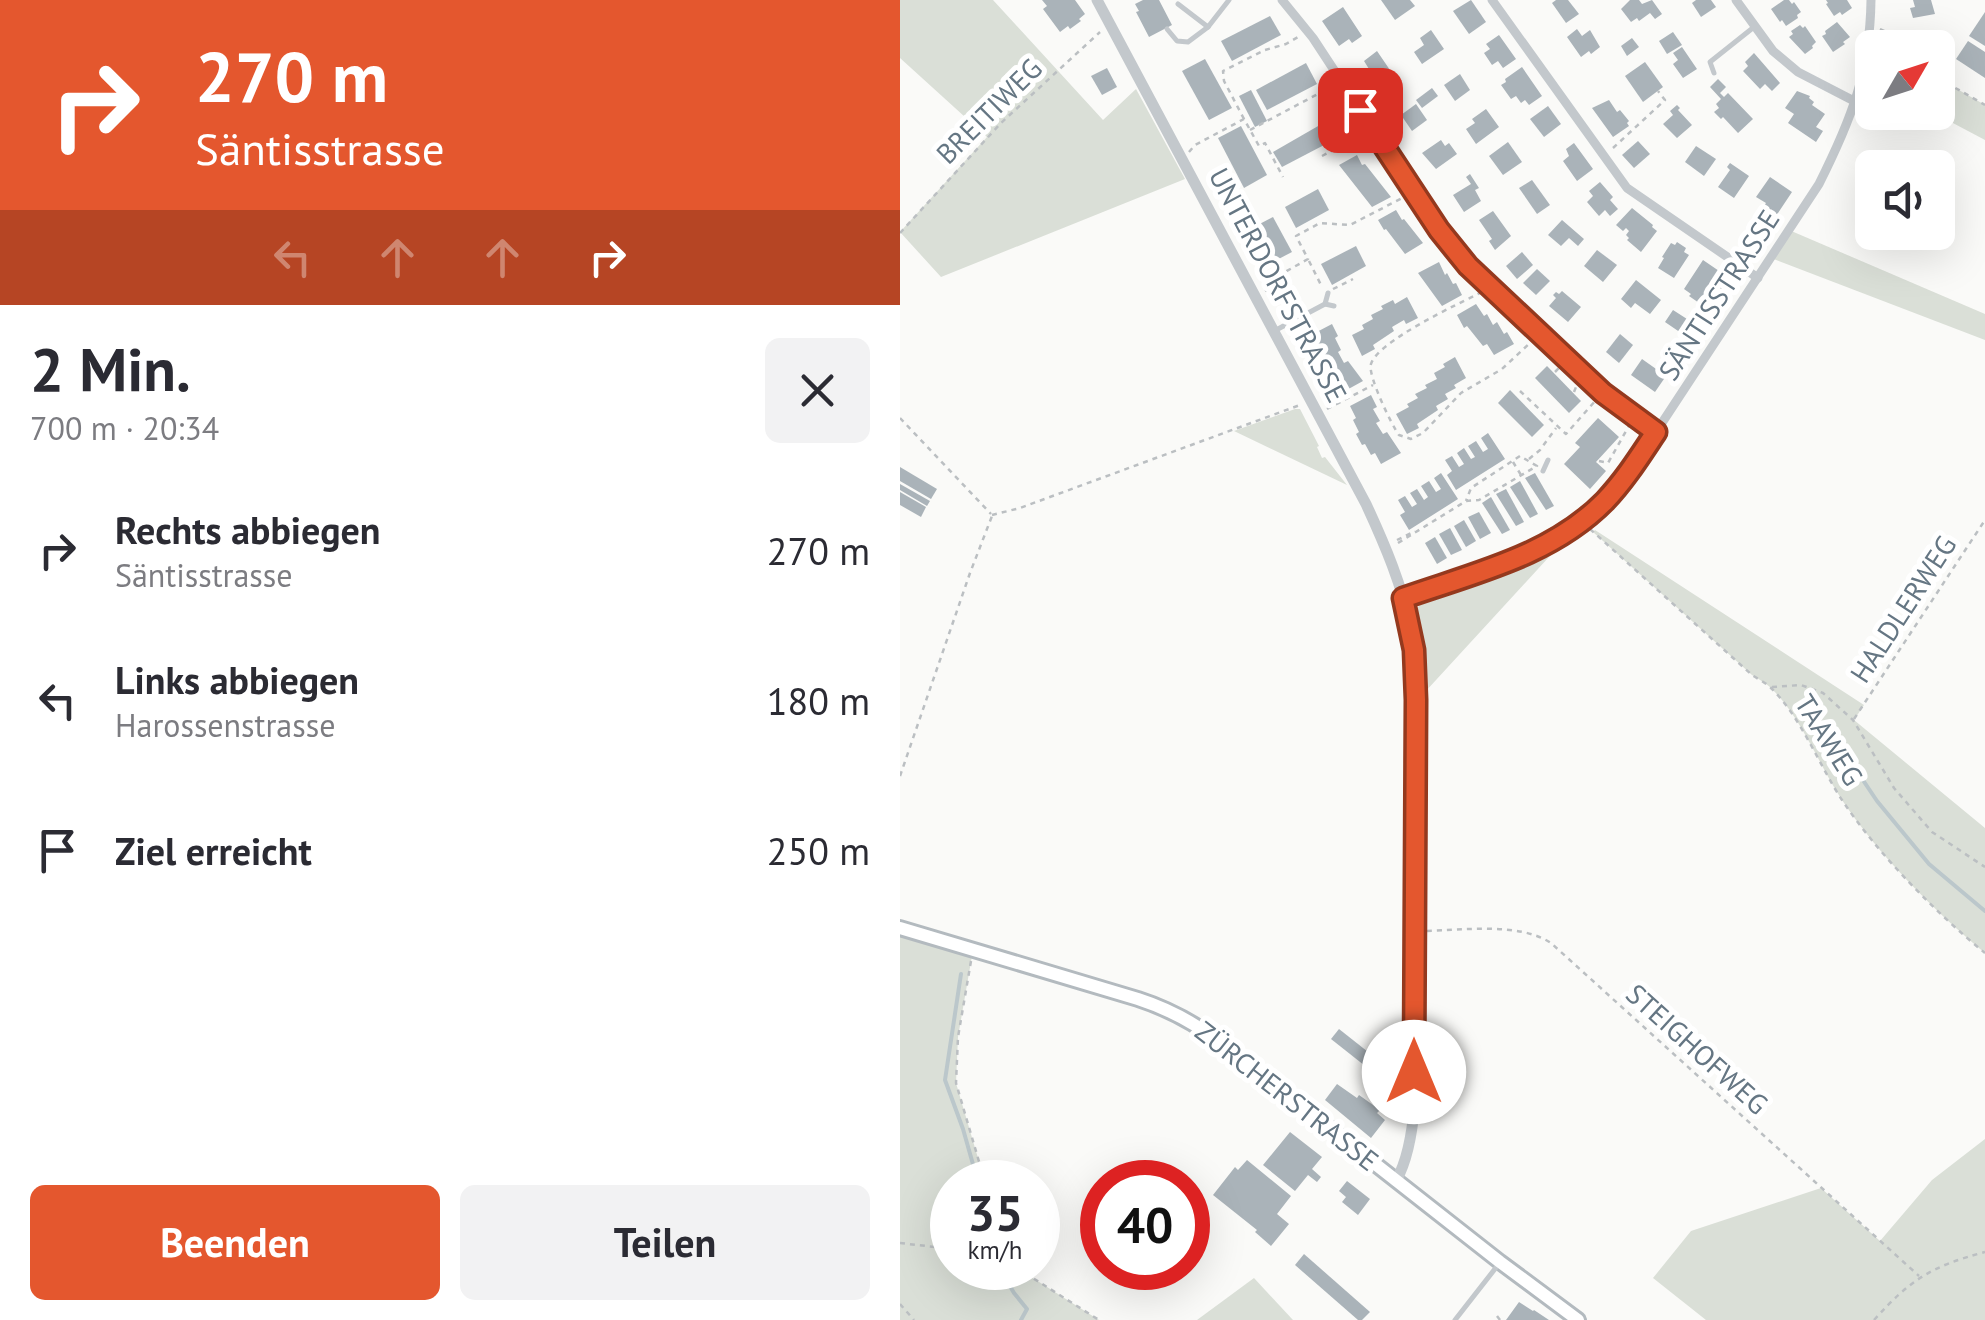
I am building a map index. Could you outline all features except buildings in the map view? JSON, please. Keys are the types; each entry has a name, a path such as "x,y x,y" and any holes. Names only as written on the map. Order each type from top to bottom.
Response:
{"main road":[{"name":"ZÜRCHERSTRASSE","path":"900,928 1138,998 1192,1022 1578,1320"}],"street":[{"path":"1282,0 1308,31 1439,230 1479,278 1603,393 1656,432"},
{"path":"1492,0 1628,188 1758,278"},
{"path":"1736,0 1774,51 1798,72 1855,101"},
{"name":"SÄNTISSTRASSE","path":"1870,30 1871,0"},
{"name":"UNTERDORFSTRASSE","path":"1099,1 1384,542 1403,598 1414,650 1416,700 1416,930 1413,1108 1407,1153 1396,1181"},
{"name":"SÄNTISSTRASSE","path":"1403,598 1515,560 1557,538 1582,521 1620,484 1819,184 1855,104"}],"lane":[{"path":"1167,29 1177,42 1188,42 1208,27 1229,0"},
{"path":"1178,4 1208,27"},
{"path":"1714,74 1710,62 1754,27"},
{"path":"1325,304 1328,293"},
{"path":"1274,331 1325,304 1334,306"},
{"path":"1538,468 1548,460"},
{"path":"1455,1320 1500,1262"}],"path":[{"name":"BREITIWEG","path":"900,232 1001,122 1110,22"},
{"path":"1870,27 1879,30"},
{"path":"1283,177 1265,143 1259,146 1244,120 1224,81 1224,71 1308,31"},
{"path":"1250,130 1342,81"},
{"path":"1955,88 1985,105"},
{"path":"1608,152 1665,100 1658,90"},
{"path":"1188,153 1195,145 1244,120"},
{"path":"1322,156 1374,130"},
{"path":"1352,279 1326,293 1296,236 1320,223 1350,225 1414,191"},
{"path":"1255,296 1308,260"},
{"path":"1277,283 1281,290"},
{"path":"1482,291 1390,343 1370,366 1394,434 1406,439 1423,433 1458,395 1502,369 1534,340"},
{"path":"1555,372 1562,364"},
{"path":"1574,392 1580,381"},
{"path":"1325,410 1374,384"},
{"path":"1520,391 1566,434 1603,393"},
{"path":"992,515 1310,400"},
{"path":"1379,410 1384,407"},
{"path":"900,418 992,515"},
{"path":"1382,423 1389,419"},
{"path":"1599,461 1608,462 1631,423"},
{"path":"1528,460 1558,427"},
{"path":"1400,444 1406,439"},
{"path":"1416,532 1407,533 1397,542 1416,532 1466,501 1479,500 1538,468 1520,456 1470,488 1466,501"},
{"path":"1512,461 1521,476"},
{"path":"900,776 992,515"},
{"name":"HALDLERWEG","path":"1853,720 1985,520"},
{"name":"TAAWEG","path":"1582,521 1752,675 1771,687 1874,843 1956,929 1985,952"},
{"path":"1771,687 1801,685 1823,692 1853,720 1894,788 1932,832 1985,867"},
{"name":"STEIGHOFWEG","path":"1416,930 1517,931 1546,939 1919,1276"},
{"path":"973,950 958,1037 956,1074 959,1098 978,1160"},
{"path":"900,1243 930,1246"},
{"path":"1874,1320 1919,1276 1985,1252"},
{"path":"1051,1290 1098,1320"},
{"path":"900,1304 914,1320"}],"shaded area":[{"path":"900,0 993,0 1103,120 1136,89 1185,179 941,277 900,232 987,137 900,58"},
{"path":"1955,88 1985,105 1985,140 1955,124"},
{"path":"1789,230 1985,314 1985,340 1771,258"},
{"path":"1300,409 1322,458 1347,485 1234,431"},
{"path":"1595,530 1864,705 1854,720 1985,828 1985,953 1927,901 1872,841 1842,800 1792,713 1771,688 1752,675"},
{"path":"1559,546 1425,692 1424,650 1417,609 1423,599 1520,565"},
{"path":"900,928 973,950 958,1037 956,1083 979,1160 930,1160 930,1290 1052,1290 1099,1320 900,1320"},
{"path":"1985,1139 1985,1320 1706,1320 1653,1278 1691,1231 1821,1188 1880,1241 1932,1180"},
{"path":"1254,1278 1293,1320 1197,1320"}],"waterway":[{"path":"1808,713 1834,737 1877,801 1929,864 1985,911"},
{"path":"961,974 945,1080 972,1160"},
{"path":"1012,1290 1027,1309 1021,1320"}],"route":[{"path":"1360,110 1439,230 1468,266 1603,393 1656,432 1604,502 1557,538 1515,560 1403,598 1414,650 1416,700 1414,1072"}]}
